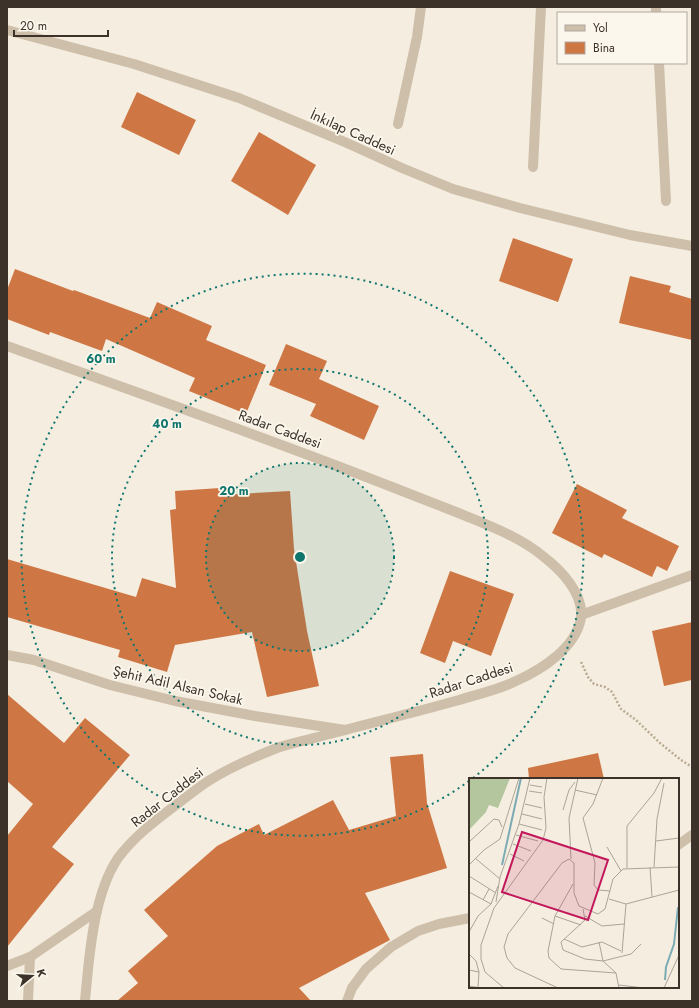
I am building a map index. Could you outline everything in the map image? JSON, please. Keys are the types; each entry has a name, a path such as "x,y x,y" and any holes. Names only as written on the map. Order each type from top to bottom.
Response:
{"street":[{"path":"398,124 417,37 421,7"},
{"path":"533,167 541,7"},
{"name":"İnkılap Caddesi","path":"7,30 134,64 239,98 348,143 402,168 453,189 520,208 630,235 692,246"},
{"path":"659,64 666,201"},
{"name":"Radar Caddesi","path":"7,346 332,463 478,521 514,537 534,549 555,566 569,581 578,599 581,615 578,628 571,641 557,656 536,671 518,680 498,688 421,711 280,747 237,765 208,781 149,825 118,859 107,878 97,911 88,964 85,1001"},
{"path":"581,615 692,575"},
{"name":"Şehit Adil Alsan Sokak","path":"7,655 34,660 110,685 175,701 254,716 345,730"},
{"path":"679,844 692,835"},
{"path":"7,966 30,956 97,911"},
{"path":"347,1001 352,988 366,969 391,947 418,931 439,924 469,918"},
{"path":"28,1001 30,956"}],"path":[{"path":"571,641 588,677 594,684 605,686 612,692 621,709 636,720 661,744 692,767"}],"building":[{"path":"137,92 196,120 179,155 121,127"},
{"path":"259,132 316,165 288,215 231,181"},
{"path":"513,238 573,259 558,302 499,281"},
{"path":"15,269 150,318 157,302 212,326 206,340 266,365 246,414 189,391 195,378 106,339 102,351 50,332 49,335 7,319 7,290"},
{"path":"630,276 671,286 669,292 692,299 692,340 619,323"},
{"path":"286,344 327,361 319,379 379,406 364,440 310,416 316,404 269,385"},
{"path":"577,484 627,510 622,518 679,546 667,571 657,566 652,577 604,554 602,558 552,533"},
{"path":"220,488 221,495 290,491 294,549 307,631 319,686 267,697 252,632 175,645 167,672 118,657 120,650 7,617 7,559 136,597 142,578 176,588 170,510 176,509 175,491"},
{"path":"450,571 514,594 491,656 453,641 445,663 420,653"},
{"path":"692,622 692,680 664,686 652,631"},
{"path":"7,694 64,743 85,718 130,755 52,847 74,864 7,947 7,836 33,804 7,781"},
{"path":"598,753 604,778 529,778 528,768"},
{"path":"423,754 427,803 447,868 365,893 390,940 299,988 311,1001 117,1001 138,983 128,971 168,936 144,910 217,846 259,824 264,835 333,800 349,830 396,816 390,757"}]}
